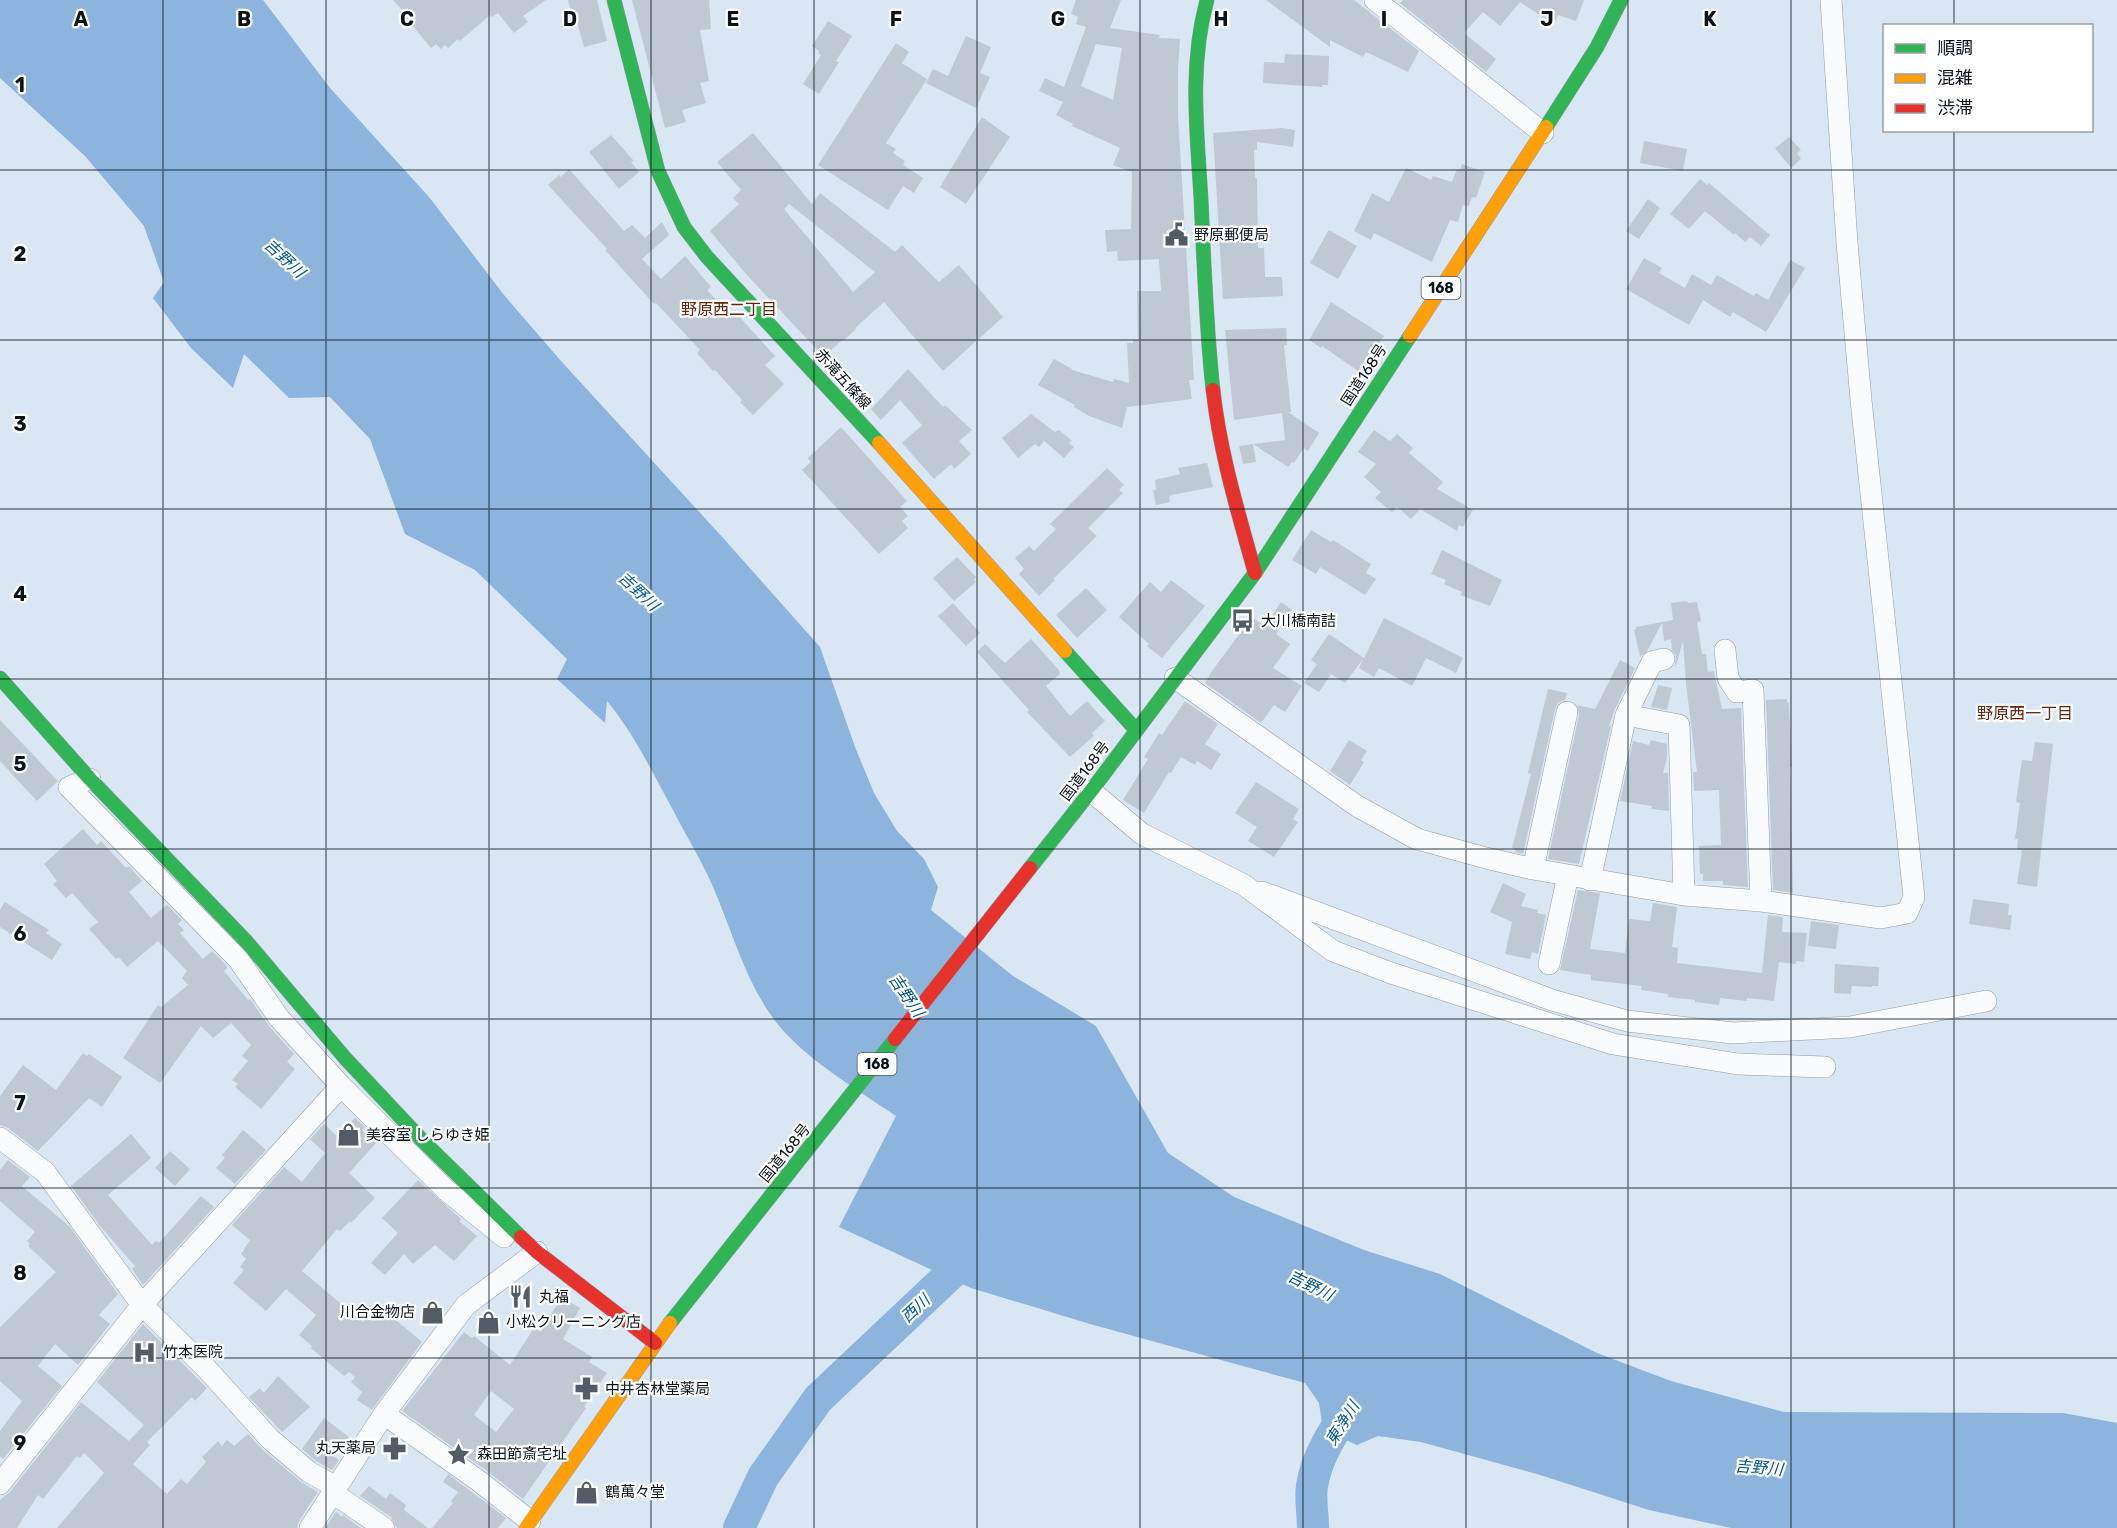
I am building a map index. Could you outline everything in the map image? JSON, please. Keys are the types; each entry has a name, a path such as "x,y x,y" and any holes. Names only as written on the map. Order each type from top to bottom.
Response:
{"main road":[{"name":"赤滝五條線","path":"614,0 658,171 684,227 707,257 829,388 1136,730"},
{"path":"1207,0 1195,60 1195,71 1204,258 1215,410 1229,476 1255,573"},
{"name":"国道168号","path":"528,1524 669,1324 1087,796 1255,573 1543,133 1597,47 1621,0"},
{"path":"0,678 90,778 246,941 345,1058 532,1254 655,1343"}],"street":[{"path":"1175,678 1357,806 1417,838 1533,869 1684,895 1761,901 1881,918 1907,913 1914,897 1861,400 1847,243 1831,0"},
{"path":"1382,2 1543,133"},
{"path":"1725,650 1728,678 1737,692 1753,690 1761,901"},
{"path":"1590,880 1626,715 1652,662 1664,659"},
{"path":"1533,869 1567,712"},
{"path":"1626,715 1679,725 1684,895"},
{"path":"90,778 69,787 238,959 279,1018 341,1086 446,1190 532,1254 466,1305 384,1414 310,1528"},
{"path":"1087,796 1142,834 1244,885 1552,1000 1627,1021 1734,1033 1850,1027 1986,1001"},
{"path":"1549,964 1568,875"},
{"path":"1244,885 1333,951 1391,973 1613,1044 1738,1064 1825,1067"},
{"path":"0,1484 142,1305 341,1086"},
{"path":"0,1138 45,1172 142,1305 206,1368 270,1439 309,1472 384,1528"},
{"path":"384,1414 479,1481 528,1524"}],"water":[{"name":"吉野川","path":"0,0 263,0 330,88 429,197 504,295 820,647 855,747 874,793 897,831 924,859 938,887 931,910 1013,976 1096,1026 1168,1153 1234,1197 1364,1250 1440,1274 1597,1353 1671,1381 1784,1412 2063,1413 2117,1423 2117,1528 1731,1528 1649,1510 1537,1474 1421,1442 1378,1436 1357,1445 1323,1430 1319,1403 1305,1383 1090,1324 971,1288 839,1227 896,1116 820,1064 780,1027 758,995 749,977 704,868 643,754 617,714 607,701 605,723 557,679 567,659 475,570 405,534 370,439 330,397 289,398 244,354 233,388 191,348 153,298 164,282 144,226 85,156 0,78"}],"building":[{"path":"393,0 546,0 523,16 528,22 514,33 498,13 492,17 490,15 460,41 458,39 448,48 445,45 441,49 436,44 431,48"},
{"path":"568,0 597,0 607,41 584,47"},
{"path":"632,0 709,0 711,29 700,30 709,81 700,83 706,103 682,110 686,122 665,128"},
{"path":"1076,0 1121,0 1110,28 1160,35 1159,38 1180,39 1178,116 1194,380 1189,380 1192,399 1127,407 1122,428 1089,416 1074,407 1075,405 1038,385 1054,359 1072,370 1113,382 1114,379 1129,383 1127,343 1138,340 1137,291 1161,291 1159,259 1118,261 1117,251 1107,252 1105,230 1131,229 1132,172 1113,165 1120,148 1072,126 1073,124 1056,115 1063,102 1039,91 1045,78 1064,87 1086,27 1076,24 1078,17 1071,14","holes":["1096,44 1122,48 1113,100 1081,86"]},
{"path":"1266,0 1354,0 1419,51 1408,72 1366,52 1363,57 1330,40 1330,47"},
{"path":"1403,0 1584,0 1576,21 1558,15 1555,22 1544,18 1520,2 1500,26 1483,12 1464,33 1496,59 1486,72 1400,3"},
{"path":"828,21 852,36 819,94 803,84 821,55 812,46"},
{"path":"966,36 991,47 980,73 990,77 976,108 926,83 933,69 948,76"},
{"path":"896,43 909,52 902,63 927,79 886,143 896,149 893,153 905,161 903,165 923,178 914,193 903,186 888,210 818,165"},
{"path":"1285,54 1329,56 1328,85 1322,85 1322,87 1263,83 1264,62 1284,63"},
{"path":"982,117 1010,137 966,204 940,187"},
{"path":"1282,128 1295,130 1293,147 1257,142 1257,150 1254,150 1255,178 1257,178 1258,248 1264,248 1265,277 1282,277 1283,296 1223,299 1213,133"},
{"path":"753,133 812,204 820,193 895,252 902,245 939,282 959,265 1003,317 943,371 884,302 824,357 746,274 710,231 739,204 733,198 741,190 717,162","holes":["789,204 875,272 853,292 784,209"]},
{"path":"611,135 634,161 631,162 639,172 619,189 589,152"},
{"path":"1789,137 1801,150 1797,153 1801,159 1791,168 1775,148"},
{"path":"1644,141 1687,149 1683,171 1640,163"},
{"path":"1462,164 1485,172 1476,198 1472,197 1469,206 1463,205 1458,222 1450,220 1432,262 1374,233 1371,240 1354,231 1372,193 1389,202 1406,168 1431,180 1433,176 1452,182 1457,169 1460,170"},
{"path":"569,169 624,231 632,225 645,238 662,222 669,235 642,259 661,279 685,256 711,287 707,290 732,317 736,313 775,356 765,365 784,384 753,415 715,370 713,371 697,353 700,350 656,303 654,304 548,185"},
{"path":"1700,179 1707,185 1709,183 1770,235 1761,246 1750,237 1745,242 1705,211 1689,229 1670,214"},
{"path":"1648,199 1660,208 1639,239 1626,231"},
{"path":"1329,230 1357,246 1338,279 1310,263"},
{"path":"1644,258 1662,268 1659,273 1685,288 1692,274 1711,285 1717,275 1754,296 1756,293 1768,300 1790,260 1805,268 1766,332 1733,312 1730,317 1703,300 1689,325 1626,289"},
{"path":"1331,302 1384,336 1358,371 1322,346 1321,348 1309,340"},
{"path":"1286,328 1287,345 1284,345 1291,412 1288,412 1319,433 1308,451 1304,448 1294,463 1292,462 1288,467 1253,444 1285,440 1282,413 1234,420 1225,330"},
{"path":"908,369 943,407 945,405 972,430 959,441 971,454 954,469 951,464 934,479 902,443 922,425 900,400 881,420 871,409"},
{"path":"1031,414 1055,432 1059,430 1072,441 1069,443 1074,447 1064,458 1044,441 1039,447 1035,444 1018,458 1002,438"},
{"path":"841,427 907,501 900,507 908,516 902,521 908,528 879,554 802,470 811,462 808,458"},
{"path":"1374,430 1390,441 1397,434 1413,448 1409,453 1443,482 1437,489 1473,510 1463,527 1459,525 1457,531 1420,509 1411,519 1397,507 1392,512 1375,498 1381,492 1364,477 1376,464 1358,452"},
{"path":"1253,444 1256,462 1243,464 1239,446"},
{"path":"1207,463 1213,487 1172,495 1169,497 1170,502 1156,505 1153,490 1156,490 1155,480 1180,474 1178,468"},
{"path":"1107,468 1124,485 1119,490 1123,493 1088,528 1097,536 1039,596 1019,574 1024,569 1015,558 1029,546 1034,551 1056,529 1050,524"},
{"path":"1311,530 1331,542 1333,540 1371,564 1366,573 1376,579 1365,595 1320,567 1316,574 1292,560"},
{"path":"1442,550 1502,580 1490,606 1460,595 1462,592 1444,584 1446,580 1431,574"},
{"path":"957,557 976,577 974,580 976,582 954,601 933,578"},
{"path":"1171,580 1205,606 1162,658 1119,617 1150,582 1161,592"},
{"path":"1086,588 1107,610 1077,638 1056,615"},
{"path":"1687,601 1688,603 1697,602 1701,621 1697,622 1702,654 1706,654 1708,672 1714,671 1722,709 1741,708 1748,887 1723,885 1723,881 1703,881 1703,874 1700,874 1699,846 1721,845 1719,790 1694,791 1693,772 1697,772 1683,641 1675,669 1676,655 1672,650 1671,639 1664,641 1662,623 1647,651 1640,657 1634,630 1636,627 1673,620 1671,603"},
{"path":"1281,602 1292,610 1276,634 1290,644 1273,668 1302,686 1285,712 1274,705 1261,723 1205,683 1252,617 1265,626"},
{"path":"953,603 980,633 966,646 938,616"},
{"path":"1384,618 1463,658 1456,673 1426,658 1412,686 1379,668 1374,677 1359,668 1363,659 1345,683 1331,674 1319,692 1304,683 1317,664 1311,660 1329,634 1364,658"},
{"path":"1031,639 1059,670 1060,674 1046,686 1070,716 1087,701 1105,721 1092,733 1094,736 1070,757 1027,712 1029,710 977,652 985,644 1005,663"},
{"path":"1620,660 1635,668 1609,726 1611,726 1579,864 1548,859 1579,715 1577,705 1595,709"},
{"path":"1658,685 1672,688 1667,710 1651,707"},
{"path":"1548,689 1567,693 1565,700 1558,703 1555,709 1523,854 1515,852 1512,848 1531,774 1528,773"},
{"path":"1787,699 1792,767 1790,767 1793,893 1773,890 1766,700"},
{"path":"1185,701 1218,724 1205,744 1221,754 1211,770 1197,761 1195,765 1181,757 1144,813 1123,800 1148,759 1144,757 1159,733 1162,735"},
{"path":"0,720 58,781 37,801 0,761"},
{"path":"1349,740 1367,751 1361,760 1364,762 1350,785 1330,771"},
{"path":"1651,740 1667,744 1667,758 1663,773 1668,773 1669,811 1620,801 1633,741 1649,745"},
{"path":"2035,742 2053,744 2037,887 2017,884 2022,850 2017,849 2018,839 2015,839 2020,803 2016,802 2022,760 2032,761"},
{"path":"1256,782 1299,809 1293,819 1298,822 1274,857 1248,841 1257,827 1235,813"},
{"path":"83,829 97,845 101,841 126,868 129,866 142,881 129,892 151,918 167,905 182,920 178,924 184,930 180,933 203,959 212,951 228,967 224,971 248,1000 250,999 269,1026 294,1054 287,1062 295,1069 261,1109 235,1087 238,1084 232,1080 248,1061 242,1056 251,1045 231,1023 213,1038 201,1026 160,1083 123,1058 158,1005 161,1007 188,985 182,978 187,971 158,941 127,967 119,957 116,959 89,929 98,922 72,893 66,898 53,884 57,881 44,864"},
{"path":"1503,883 1526,894 1521,906 1538,910 1537,913 1546,915 1538,954 1532,952 1530,959 1505,954 1512,922 1490,912"},
{"path":"1578,890 1600,893 1590,949 1625,953 1629,919 1650,921 1653,903 1677,907 1672,947 1678,948 1677,963 1762,973 1768,915 1783,917 1782,932 1807,933 1804,962 1796,961 1796,964 1779,962 1774,1001 1720,998 1719,1005 1668,997 1668,994 1641,990 1642,986 1591,980 1591,975 1560,970"},
{"path":"1973,899 2009,904 2008,915 2012,915 2010,930 1969,924"},
{"path":"5,902 49,930 46,933 62,944 52,960 0,927 0,910"},
{"path":"1811,921 1839,925 1836,949 1808,946"},
{"path":"1835,964 1879,967 1878,986 1852,986 1851,994 1834,993"},
{"path":"83,1053 87,1056 89,1054 122,1077 102,1107 89,1098 38,1151 8,1128 0,1125 0,1096 23,1065 56,1090"},
{"path":"355,1118 365,1127 362,1130 376,1143 349,1173 375,1198 351,1223 350,1221 340,1231 337,1229 302,1271 363,1322 378,1305 422,1342 372,1410 357,1400 362,1392 351,1382 355,1377 349,1372 344,1376 299,1335 316,1315 286,1289 266,1311 233,1283 244,1270 240,1267 246,1259 241,1254 250,1240 232,1225 284,1167 302,1182 325,1153 310,1139 324,1124 338,1137"},
{"path":"243,1130 266,1150 235,1184 216,1168 225,1158 222,1155"},
{"path":"131,1134 151,1158 108,1195 152,1245 156,1241 159,1243 201,1196 214,1207 143,1285 132,1269 135,1266 100,1226 71,1186"},
{"path":"170,1151 190,1169 175,1186 155,1168"},
{"path":"8,1160 30,1177 22,1186 70,1227 118,1294 99,1315 110,1324 78,1365 55,1344 38,1366 62,1386 3,1459 0,1456 0,1431 22,1401 0,1381 0,1327 56,1272 28,1246 30,1244 27,1241 35,1232 0,1201 0,1170"},
{"path":"418,1180 477,1236 454,1261 435,1245 413,1264 404,1254 385,1275 371,1263 398,1233 382,1218"},
{"path":"561,1297 580,1308 563,1339 592,1357 589,1362 607,1373 584,1407 586,1408 523,1499 402,1411 464,1332 472,1338 474,1336 510,1365 534,1328 541,1332","holes":["491,1391 514,1409 496,1432 474,1415"]},
{"path":"143,1324 207,1388 195,1401 192,1397 147,1442 150,1445 133,1464 167,1494 181,1479 187,1484 206,1462 202,1457 218,1441 222,1446 227,1440 234,1446 248,1434 301,1482 318,1492 297,1528 57,1528 104,1473 84,1453 80,1458 77,1456 43,1499 38,1495 17,1528 0,1528 0,1500 10,1492 81,1402 129,1441 144,1425 97,1382"},
{"path":"278,1376 310,1407 282,1432 249,1397 260,1388 264,1393"},
{"path":"324,1418 349,1437 333,1456 339,1460 332,1470 316,1461 302,1449"},
{"path":"448,1474 506,1518 498,1528 432,1528 453,1503 451,1501 458,1492 443,1482"},
{"path":"369,1486 386,1499 390,1493 406,1505 404,1510 428,1528 397,1528 391,1517 360,1496"},
{"path":"336,1512 342,1517 343,1515 361,1528 325,1528"}],"waterway":[{"name":"西川","path":"739,1528 763,1477 818,1399 960,1265 982,1253"},
{"name":"東浄川","path":"1313,1528 1311,1491 1318,1462 1329,1440 1356,1399"}],"traffic: fast":[{"path":"614,0 658,171 684,227 707,257 879,443"},
{"path":"1207,0 1198,49 1196,124 1213,390"},
{"path":"1546,127 1597,47 1621,0"},
{"path":"1030,868 1091,791 1255,573 1410,336"},
{"path":"1065,651 1136,730"},
{"path":"0,678 90,779 246,941 345,1058 422,1140 521,1237"},
{"path":"670,1323 895,1039"}],"traffic: slow":[{"path":"1410,336 1546,127"},
{"path":"879,443 1065,651"},
{"path":"526,1528 670,1323"}],"traffic: jam":[{"path":"1213,390 1225,460 1255,573"},
{"path":"895,1039 1030,868"},
{"path":"521,1237 537,1252 655,1343"}],"place":[{"name":"野原郵便局","path":"1176,235"},
{"name":"大川橋南詰","path":"1243,621"},
{"name":"美容室 しらゆき姫","path":"348,1135"},
{"name":"丸福","path":"521,1297"},
{"name":"川合金物店","path":"433,1312"},
{"name":"小松クリーニング店","path":"488,1322"},
{"name":"竹本医院","path":"145,1352"},
{"name":"中井杏林堂薬局","path":"587,1389"},
{"name":"丸天薬局","path":"394,1448"},
{"name":"森田節斎宅址","path":"459,1454"},
{"name":"鶴萬々堂","path":"587,1492"}],"district":[{"name":"野原西二丁目","path":"729,309"},
{"name":"野原西一丁目","path":"2025,713"}]}
